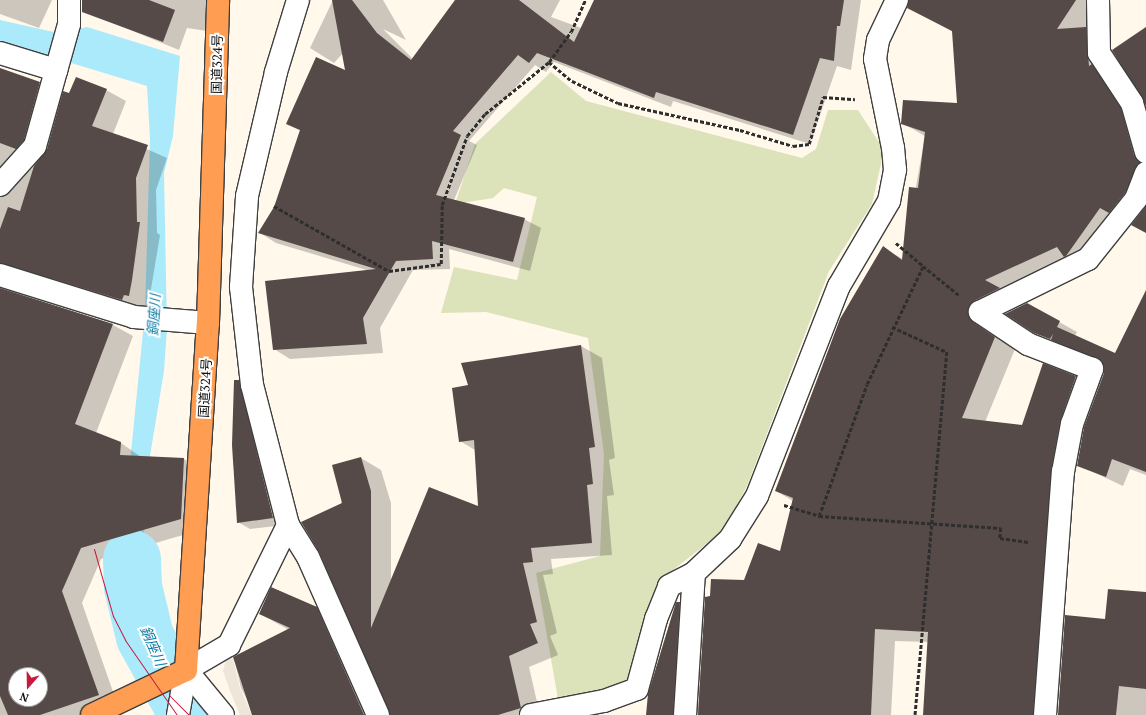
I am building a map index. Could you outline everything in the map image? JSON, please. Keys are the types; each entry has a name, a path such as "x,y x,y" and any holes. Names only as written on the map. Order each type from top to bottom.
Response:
{"highway":[{"name":"国道324号","path":"186,670 208,323 218,0"},
{"path":"92,715 186,670"}],"street":[{"path":"0,185 35,146 68,24 69,0"},
{"path":"298,0 276,72 247,196 241,287 252,385 288,525 308,557 378,715"},
{"path":"1098,0 1100,53 1132,103 1146,152"},
{"path":"531,715 604,701 637,689 669,586 694,573 730,538 757,496 839,286 877,226 888,201 895,170 875,59 878,40 893,1"},
{"path":"0,54 56,67"},
{"path":"1045,715 1063,472 1072,424 1092,369 1028,344 980,312 1088,258 1136,199 1146,173"},
{"path":"0,275 134,317 179,322 208,323"},
{"path":"178,715 186,670 229,644 288,525"},
{"path":"685,715 694,573"},
{"path":"186,670 224,715"}],"path":[{"path":"294,214 389,271 441,264 442,205 467,136 491,109 549,62 571,32 585,0"},
{"path":"549,62 572,81 618,103 740,130 793,146 809,144 823,97 883,100"},
{"path":"877,226 923,266 980,312"},
{"path":"818,516 892,327 923,266"},
{"path":"892,327 947,352 930,523 916,715"},
{"path":"757,496 818,516 1001,528 1000,538 1058,546"}],"green space":[{"path":"551,72 586,101 802,158 816,149 828,110 858,110 884,150 872,204 829,271 747,486 723,531 664,577 631,683 558,699 536,573 600,556 604,454 588,338 486,312 441,313 454,267 517,280 537,197 504,188 493,198 455,204 475,144"}],"shaded area":[{"path":"232,655 240,688 252,715 240,715 223,671 226,659"}],"water":[{"path":"0,20 58,33 87,27 180,56 173,136 164,173 167,329 164,371 145,486 144,541 150,624 145,637 117,593 145,312 150,139 147,86 68,62 0,48"}],"building":[{"path":"82,0 149,0 175,10 163,42 82,12"},
{"path":"332,0 352,0 377,33 411,60 455,0 519,0 574,42 594,0 844,0 840,26 837,26 834,61 820,58 793,135 656,92 654,98 537,53 529,63 518,55 453,131 461,135 436,195 525,218 513,262 432,241 433,259 396,261 363,318 367,344 273,350 265,281 376,269 258,233 274,207 300,130 286,124 316,57 345,70"},
{"path":"909,0 1076,0 1057,29 1086,27 1089,66 1092,64 1121,108 1134,155 1140,162 1125,193 1109,213 1100,208 1066,256 1064,257 1057,247 985,280 1000,288 974,301 968,311 973,322 995,337 962,418 1022,425 1043,363 1076,376 1060,422 1051,471 1033,715 923,715 928,632 875,629 871,715 698,715 705,597 710,596 711,579 744,580 758,543 780,551 793,498 775,491 840,319 883,246 902,260 909,187 918,188 925,132 901,124 903,100 957,103 952,31 907,8"},
{"path":"1146,27 1146,106 1112,50"},
{"path":"0,68 40,82 24,140 16,149 0,143"},
{"path":"76,77 107,89 92,126 148,145 136,178 137,222 140,222 132,280 129,296 124,295 122,300 0,263 0,229 8,207 20,211 34,166 47,149 63,91 69,93"},
{"path":"1146,206 1146,233 1131,225"},
{"path":"0,288 113,324 75,424 121,442 120,455 184,458 181,519 81,548 62,591 99,695 40,715 8,715 0,696"},
{"path":"1146,290 1146,472 1112,459 1106,477 1077,466 1084,427 1104,373 1102,361 1051,340 1053,334 1050,339 1034,333 1005,314 1027,303 1060,321 1057,327 1115,353"},
{"path":"581,345 595,447 589,448 593,484 587,485 592,543 531,548 533,562 523,563 537,622 530,624 538,643 509,656 521,708 498,715 390,715 319,552 301,522 342,503 332,465 361,457 371,491 371,628 429,487 478,506 474,440 459,442 452,388 468,385 461,363"},
{"path":"234,380 239,380 273,518 237,523 232,445"},
{"path":"271,587 317,607 364,715 252,715 233,657 290,628 259,614"},
{"path":"1108,589 1146,592 1146,689 1119,686 1116,715 1058,715 1065,615 1105,619"},
{"path":"676,602 680,602 673,715 646,715 648,694"}],"waterway":[{"name":"銅座川","path":"132,559 133,587 145,637 188,715"}],"tram line":[{"path":"94,549 113,616 125,640 177,715"},
{"path":"169,695 189,715"}]}
